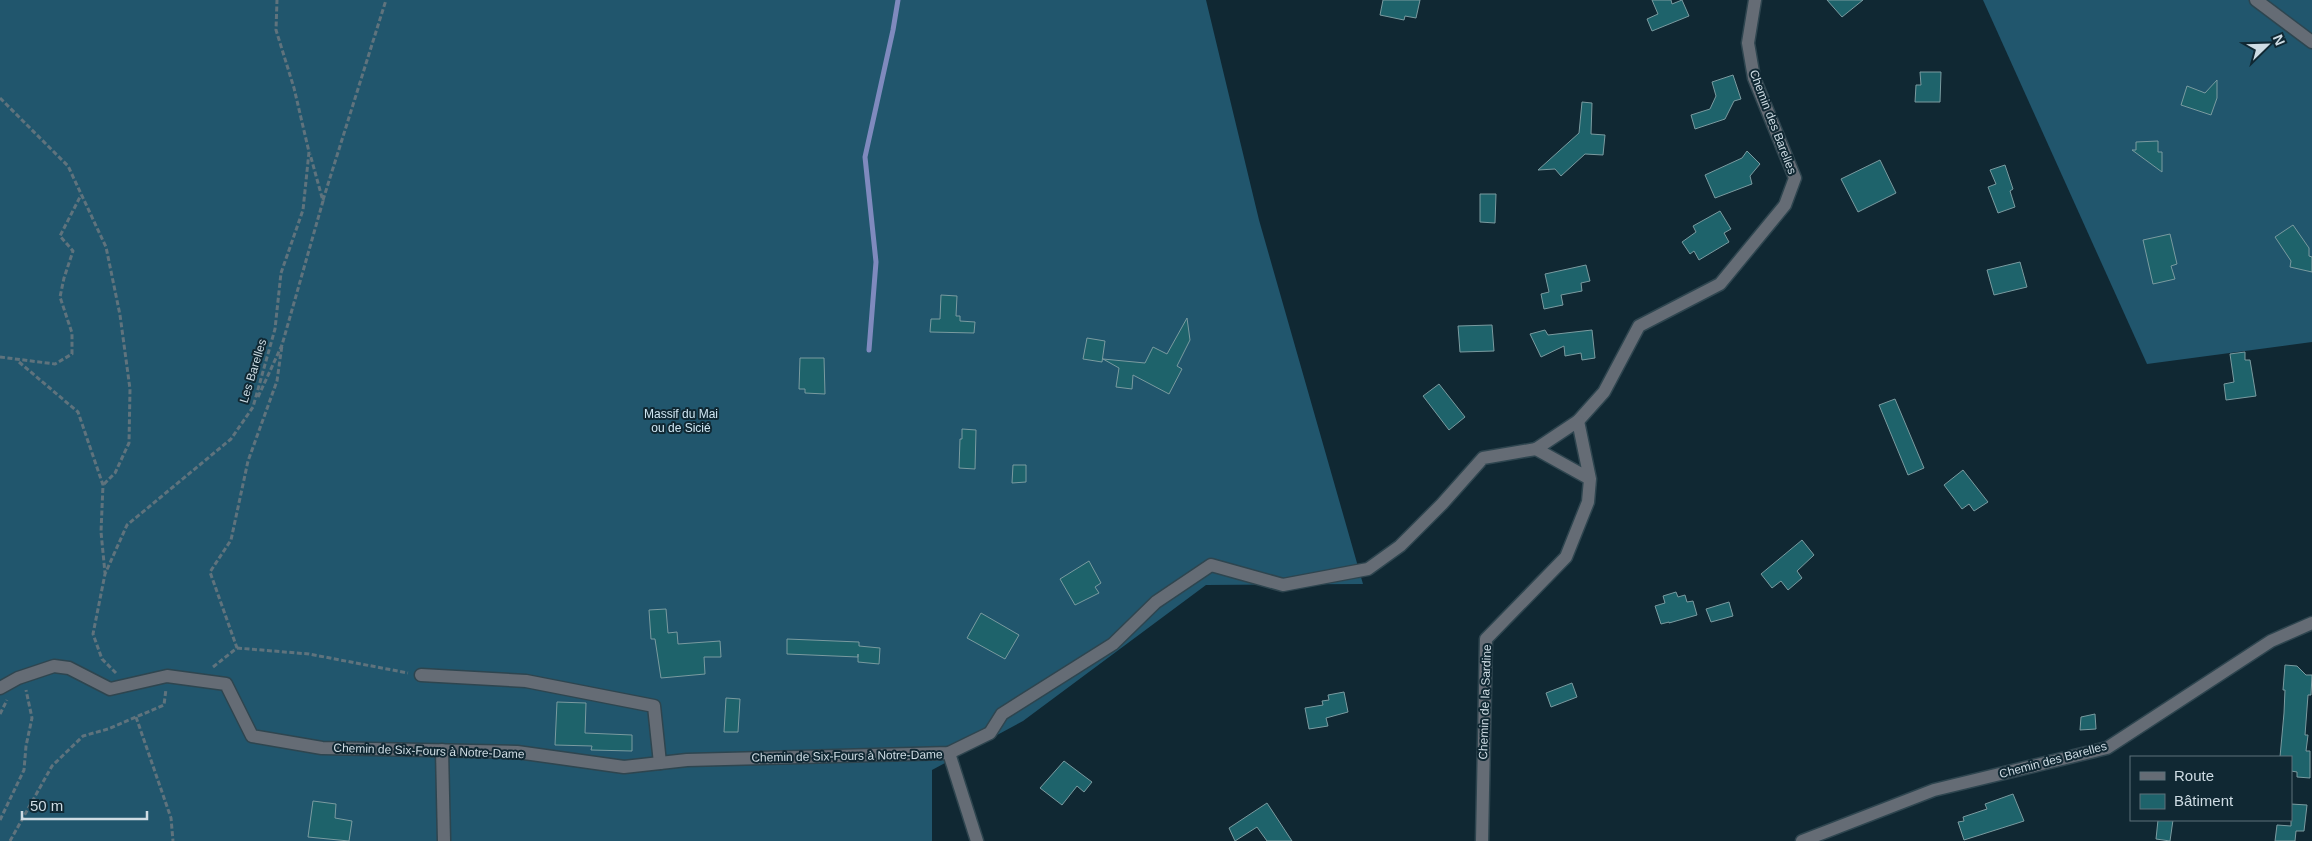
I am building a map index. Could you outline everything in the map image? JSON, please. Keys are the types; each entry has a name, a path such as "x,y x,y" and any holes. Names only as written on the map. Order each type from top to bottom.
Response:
{"street":[{"name":"Chemin des Barelles","path":"1536,449 1578,421 1604,392 1639,326 1720,284 1785,205 1795,178 1754,78 1748,43 1755,0"},
{"path":"2256,0 2312,42"},
{"name":"Chemin de la Sardine","path":"1482,841 1486,639 1566,557 1588,502 1590,479 1578,421"},
{"path":"1536,449 1590,479"},
{"name":"Chemin de Six-Fours à Notre-Dame","path":"20,678 54,666 69,668 110,689 167,676 226,684 252,736 322,748 518,752 624,767 687,760 949,753 990,733 1002,714 1113,644 1156,602 1211,565 1283,585 1368,569 1400,546 1442,504 1483,458 1536,449"},
{"name":"Chemin des Barelles","path":"1802,841 1934,790 2107,748 2271,641 2312,623"},
{"path":"421,675 526,681 654,706 660,763"},
{"path":"0,688 20,678"},
{"path":"442,750 444,841"},
{"path":"949,753 977,841"}],"path":[{"name":"Les Barelles","path":"127,684 102,659 93,634 105,574 126,525 231,439 253,407 275,329 280,273 303,210 310,152 294,88 276,30 277,0"},
{"path":"237,648 210,572 231,540 248,461 277,381 282,345 323,201 386,0"},
{"path":"0,98 68,166 106,247 120,315 130,389 129,443 116,473 103,485"},
{"path":"310,152 323,201"},
{"path":"0,357 18,361 55,364 72,354 72,333 60,297 73,251 60,236 81,195"},
{"path":"253,407 282,345"},
{"path":"18,361 78,412 103,485 100,532 105,574"},
{"path":"197,680 237,648 309,654 421,675"},
{"path":"10,841 52,766 83,736 108,729 164,705 167,676"},
{"path":"0,820 24,770 26,746 32,718 26,686 20,678"},
{"path":"136,717 171,818 173,841"}],"green space":[{"name":"Massif du Mai ou de Sicié","path":"0,0 1206,0 1259,220 1363,584 1206,585 1023,721 932,770 932,841 0,841"},
{"path":"1983,0 2312,0 2312,342 2147,364"}],"building":[{"path":"1383,0 1420,0 1416,18 1405,16 1404,20 1380,15"},
{"path":"1652,0 1671,0 1672,4 1682,0 1689,16 1652,31 1647,19 1658,14"},
{"path":"1827,0 1863,0 1842,17"},
{"path":"1920,72 1941,72 1940,102 1915,102 1916,85 1921,85"},
{"path":"1733,75 1741,99 1734,101 1725,119 1695,129 1691,115 1710,109 1716,96 1712,82"},
{"path":"2217,80 2217,98 2211,115 2181,105 2187,86 2205,93"},
{"path":"1582,102 1592,103 1591,134 1605,135 1603,155 1585,154 1561,176 1555,169 1538,170 1579,133"},
{"path":"2158,141 2158,152 2162,152 2162,172 2132,150 2136,150 2136,142"},
{"path":"1747,151 1760,164 1750,176 1752,184 1715,198 1705,175 1742,158"},
{"path":"1880,160 1896,193 1858,212 1841,179"},
{"path":"2005,165 2013,189 2010,191 2015,207 1998,213 1988,187 1996,184 1990,170"},
{"path":"1480,194 1496,194 1495,223 1480,222"},
{"path":"1720,211 1731,229 1724,233 1729,242 1699,260 1694,251 1690,254 1682,242 1696,232 1693,226"},
{"path":"2293,225 2309,248 2309,256 2312,257 2312,272 2290,267 2291,261 2275,237"},
{"path":"2170,234 2177,264 2171,266 2175,279 2153,284 2143,240"},
{"path":"2020,262 2027,287 1994,295 1987,270"},
{"path":"1586,265 1590,281 1581,283 1582,291 1561,295 1563,305 1544,309 1541,294 1549,292 1545,274"},
{"path":"941,295 957,296 956,316 960,316 960,321 975,322 974,333 930,332 931,319 940,319"},
{"path":"1187,318 1190,340 1177,366 1182,369 1169,394 1133,375 1132,389 1116,387 1119,368 1103,359 1145,363 1153,347 1167,354"},
{"path":"1492,325 1494,351 1460,352 1458,326"},
{"path":"1545,330 1548,335 1592,330 1595,358 1582,360 1581,353 1565,356 1564,346 1541,357 1530,334"},
{"path":"1087,338 1105,341 1102,362 1083,359"},
{"path":"2245,352 2245,360 2250,360 2256,396 2226,400 2224,384 2234,382 2230,354"},
{"path":"800,358 824,358 825,394 805,393 805,389 799,389"},
{"path":"1439,384 1465,417 1449,430 1423,396"},
{"path":"1895,399 1924,468 1908,475 1879,405"},
{"path":"962,429 976,430 975,469 959,468"},
{"path":"1013,465 1026,465 1026,482 1012,483"},
{"path":"1963,470 1988,502 1974,511 1969,504 1962,509 1944,485"},
{"path":"1802,540 1814,555 1797,571 1802,578 1788,590 1781,581 1772,588 1761,574"},
{"path":"1089,561 1101,583 1095,587 1099,593 1075,605 1060,579"},
{"path":"1676,592 1678,597 1685,595 1687,602 1693,601 1697,615 1661,624 1655,606 1665,603 1663,596"},
{"path":"1729,602 1733,616 1711,622 1706,609"},
{"path":"666,609 668,633 677,632 678,644 720,641 721,657 704,657 705,674 661,678 655,639 651,639 649,610"},
{"path":"981,613 1019,635 1005,659 967,638"},
{"path":"787,639 859,642 859,646 880,648 879,664 858,662 858,657 787,654"},
{"path":"2285,665 2297,666 2306,675 2312,675 2311,695 2308,695 2305,735 2308,735 2306,751 2310,751 2310,778 2297,777 2297,772 2292,771 2292,756 2280,756 2284,713 2285,690 2283,690"},
{"path":"1572,683 1577,697 1551,707 1546,693"},
{"path":"1344,692 1348,712 1326,718 1328,726 1309,729 1305,708 1323,705 1322,701 1329,700 1328,695"},
{"path":"726,698 740,699 738,732 724,732"},
{"path":"557,702 586,703 585,733 632,735 632,751 591,750 592,746 555,745"},
{"path":"2095,714 2096,729 2080,730 2081,717"},
{"path":"1064,761 1092,782 1084,792 1077,786 1062,805 1040,788"},
{"path":"2013,794 2024,821 1964,840 1958,822 1964,821 1963,817 1987,809 1985,804"},
{"path":"313,801 336,804 335,818 352,821 349,841 308,837"},
{"path":"1267,803 1292,841 1267,841 1257,827 1235,841 1229,828"},
{"path":"2292,804 2307,805 2304,831 2296,831 2295,841 2275,841 2277,825 2291,826"},
{"path":"2158,821 2173,821 2170,841 2156,839"}],"waterway":[{"path":"869,350 876,262 865,157 898,0"}]}
